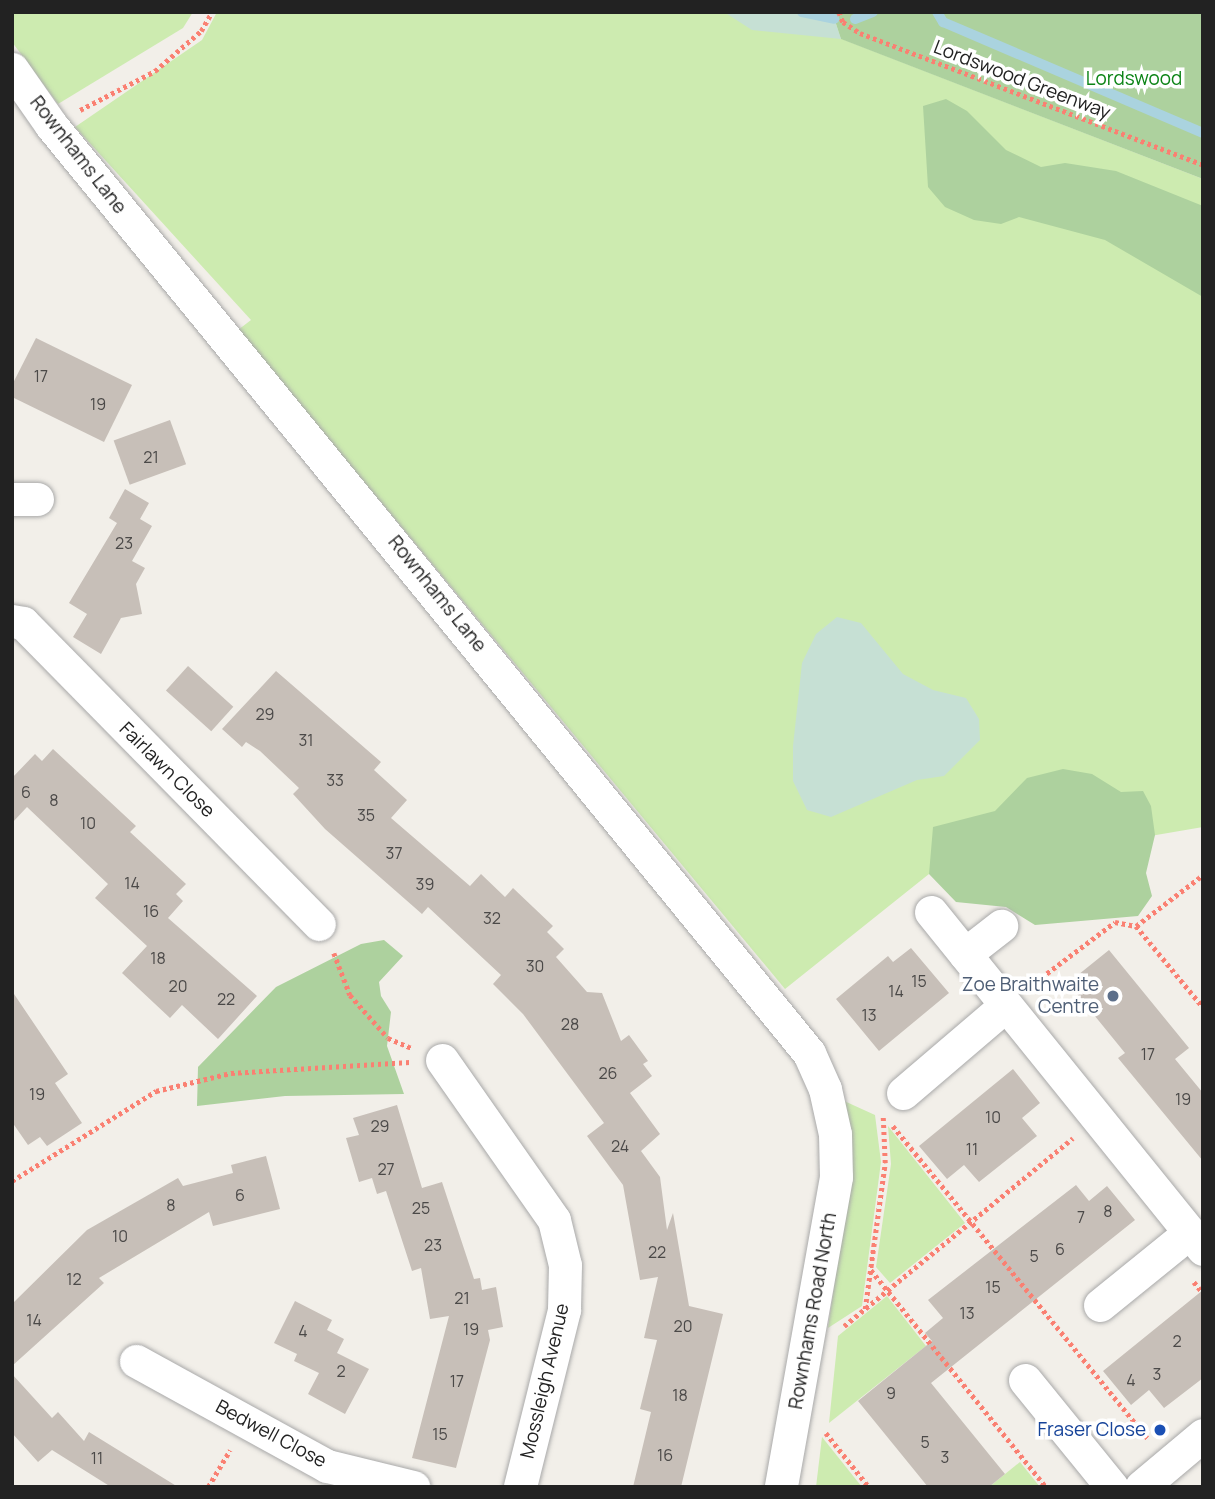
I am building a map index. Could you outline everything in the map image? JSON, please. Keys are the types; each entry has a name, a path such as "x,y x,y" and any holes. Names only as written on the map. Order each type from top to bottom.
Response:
{"street":[{"name":"Rownhams Lane","path":"12,69 51,125 788,1022 825,1089 835,1134"},
{"name":"Fairlawn Close","path":"12,621 23,623 319,924"},
{"path":"931,912 1196,1241 1100,1306"},
{"path":"965,954 1001,926"},
{"path":"902,1093 1005,1006"},
{"name":"Mossleigh Avenue","path":"442,1060 554,1220 565,1265 564,1310 520,1487"},
{"name":"Rownhams Road North","path":"781,1487 836,1177 835,1134"},
{"name":"Bedwell Close","path":"136,1362 327,1466 413,1487"},
{"path":"1025,1380 1111,1487"},
{"path":"1141,1487 1203,1434"}],"path":[{"path":"51,125 155,71 201,31 212,12"},
{"name":"Lordswood Greenway","path":"839,12 843,22 860,33 1203,165"},
{"path":"1136,926 1203,875"},
{"path":"1005,1006 1115,922 1136,926 1203,1007"},
{"path":"319,924 350,995 388,1038 442,1060"},
{"path":"12,1181 156,1091 231,1073 442,1060"},
{"path":"865,1309 885,1163 882,1113 1168,1464"},
{"path":"892,1286 1076,1135"},
{"path":"871,1270 1046,1487"},
{"path":"208,1487 247,1422"},
{"path":"822,1429 869,1487"}],"green space":[{"path":"12,12 193,12 183,28 58,104 12,42"},
{"path":"217,12 831,12 842,39 1203,179 1203,827 929,874 785,989 238,330 251,320 75,127 202,40"},
{"path":"724,12 832,12 841,39 752,30"},
{"name":"Lordswood","path":"832,12 1203,12 1203,179 841,39"},
{"path":"946,99 967,111 1006,150 1041,167 1065,163 1116,171 1203,206 1203,297 1105,240 1019,217 1001,224 974,220 945,207 928,187 923,106"},
{"path":"837,617 861,623 903,674 933,690 966,698 979,719 980,740 944,776 917,780 831,817 807,810 793,781 793,746 802,663 816,634"},
{"path":"1063,769 1092,774 1121,792 1143,791 1151,806 1155,835 1146,873 1152,896 1138,916 1035,925 1006,907 956,902 929,874 933,827 995,811 1027,778"},
{"path":"384,940 403,956 379,982 381,996 391,1012 387,1046 404,1094 285,1096 197,1106 198,1067 276,987 361,944"},
{"path":"842,1100 875,1115 881,1162 862,1306 828,1328 847,1197"},
{"path":"888,1126 965,1223 890,1283 876,1267 891,1164"},
{"path":"887,1296 926,1346 829,1423 838,1336"},
{"path":"822,1437 862,1487 816,1487"},
{"path":"1020,1462 1040,1487 989,1487"}],"building":[{"path":"36,338 132,385 104,442 12,397 12,385"},
{"path":"170,420 186,464 130,485 114,441"},
{"path":"125,489 149,503 140,519 152,526 132,561 145,568 136,584 142,614 121,618 101,654 73,637 87,614 69,603 117,523 109,518"},
{"path":"188,666 233,707 211,731 166,691"},
{"path":"276,671 381,762 374,770 407,800 391,818 470,886 481,874 505,897 513,888 553,926 547,932 564,949 556,957 587,992 602,993 621,1041 629,1035 648,1061 643,1064 652,1076 630,1093 660,1134 641,1151 660,1177 667,1230 673,1213 689,1306 723,1314 681,1487 633,1487 651,1412 640,1409 657,1340 644,1338 658,1277 640,1280 623,1185 587,1136 604,1123 523,1014 493,984 501,975 428,907 422,914 325,829 293,794 299,788 260,751 246,742 242,747 222,729"},
{"path":"53,749 136,826 130,832 186,884 176,894 183,901 168,918 257,996 218,1039 182,1005 170,1018 122,973 147,946 95,898 108,884 27,807 12,823 12,778 35,754 42,761"},
{"path":"911,948 949,993 879,1051 836,999 888,956 893,962"},
{"path":"1109,950 1189,1048 1175,1059 1203,1093 1203,1161 1118,1058 1125,1053 1068,983"},
{"path":"12,991 68,1074 55,1083 82,1123 47,1146 40,1137 28,1145 12,1122"},
{"path":"1013,1069 1040,1103 1022,1118 1037,1136 979,1182 964,1165 947,1179 919,1146"},
{"path":"397,1105 422,1188 442,1182 474,1279 480,1278 482,1290 496,1287 503,1327 488,1330 490,1340 456,1468 412,1458 449,1316 430,1319 421,1268 412,1271 386,1191 377,1194 372,1178 359,1182 346,1138 359,1135 353,1118"},
{"path":"266,1156 280,1209 213,1226 209,1212 99,1278 104,1283 12,1366 12,1304 87,1230 178,1178 183,1186 233,1173 231,1165"},
{"path":"1076,1185 1089,1201 1107,1186 1135,1220 931,1383 1005,1474 989,1487 928,1487 858,1401 932,1341 925,1333 943,1318 928,1300"},
{"path":"1203,1290 1203,1378 1164,1408 1149,1390 1131,1405 1103,1371"},
{"path":"295,1301 332,1320 327,1330 344,1339 337,1353 369,1369 345,1414 308,1394 319,1373 294,1361 297,1354 274,1343"},
{"path":"12,1374 52,1418 58,1412 84,1441 89,1432 178,1487 111,1487 52,1450 38,1462 12,1433"}],"waterway":[{"path":"802,12 834,19"},
{"path":"855,19 873,12"},
{"path":"937,12 943,22 1203,133"}],"place":[{"name":"Zoe Braithwaite Centre","path":"1113,996"},
{"name":"Fraser Close","path":"1160,1430"}]}
